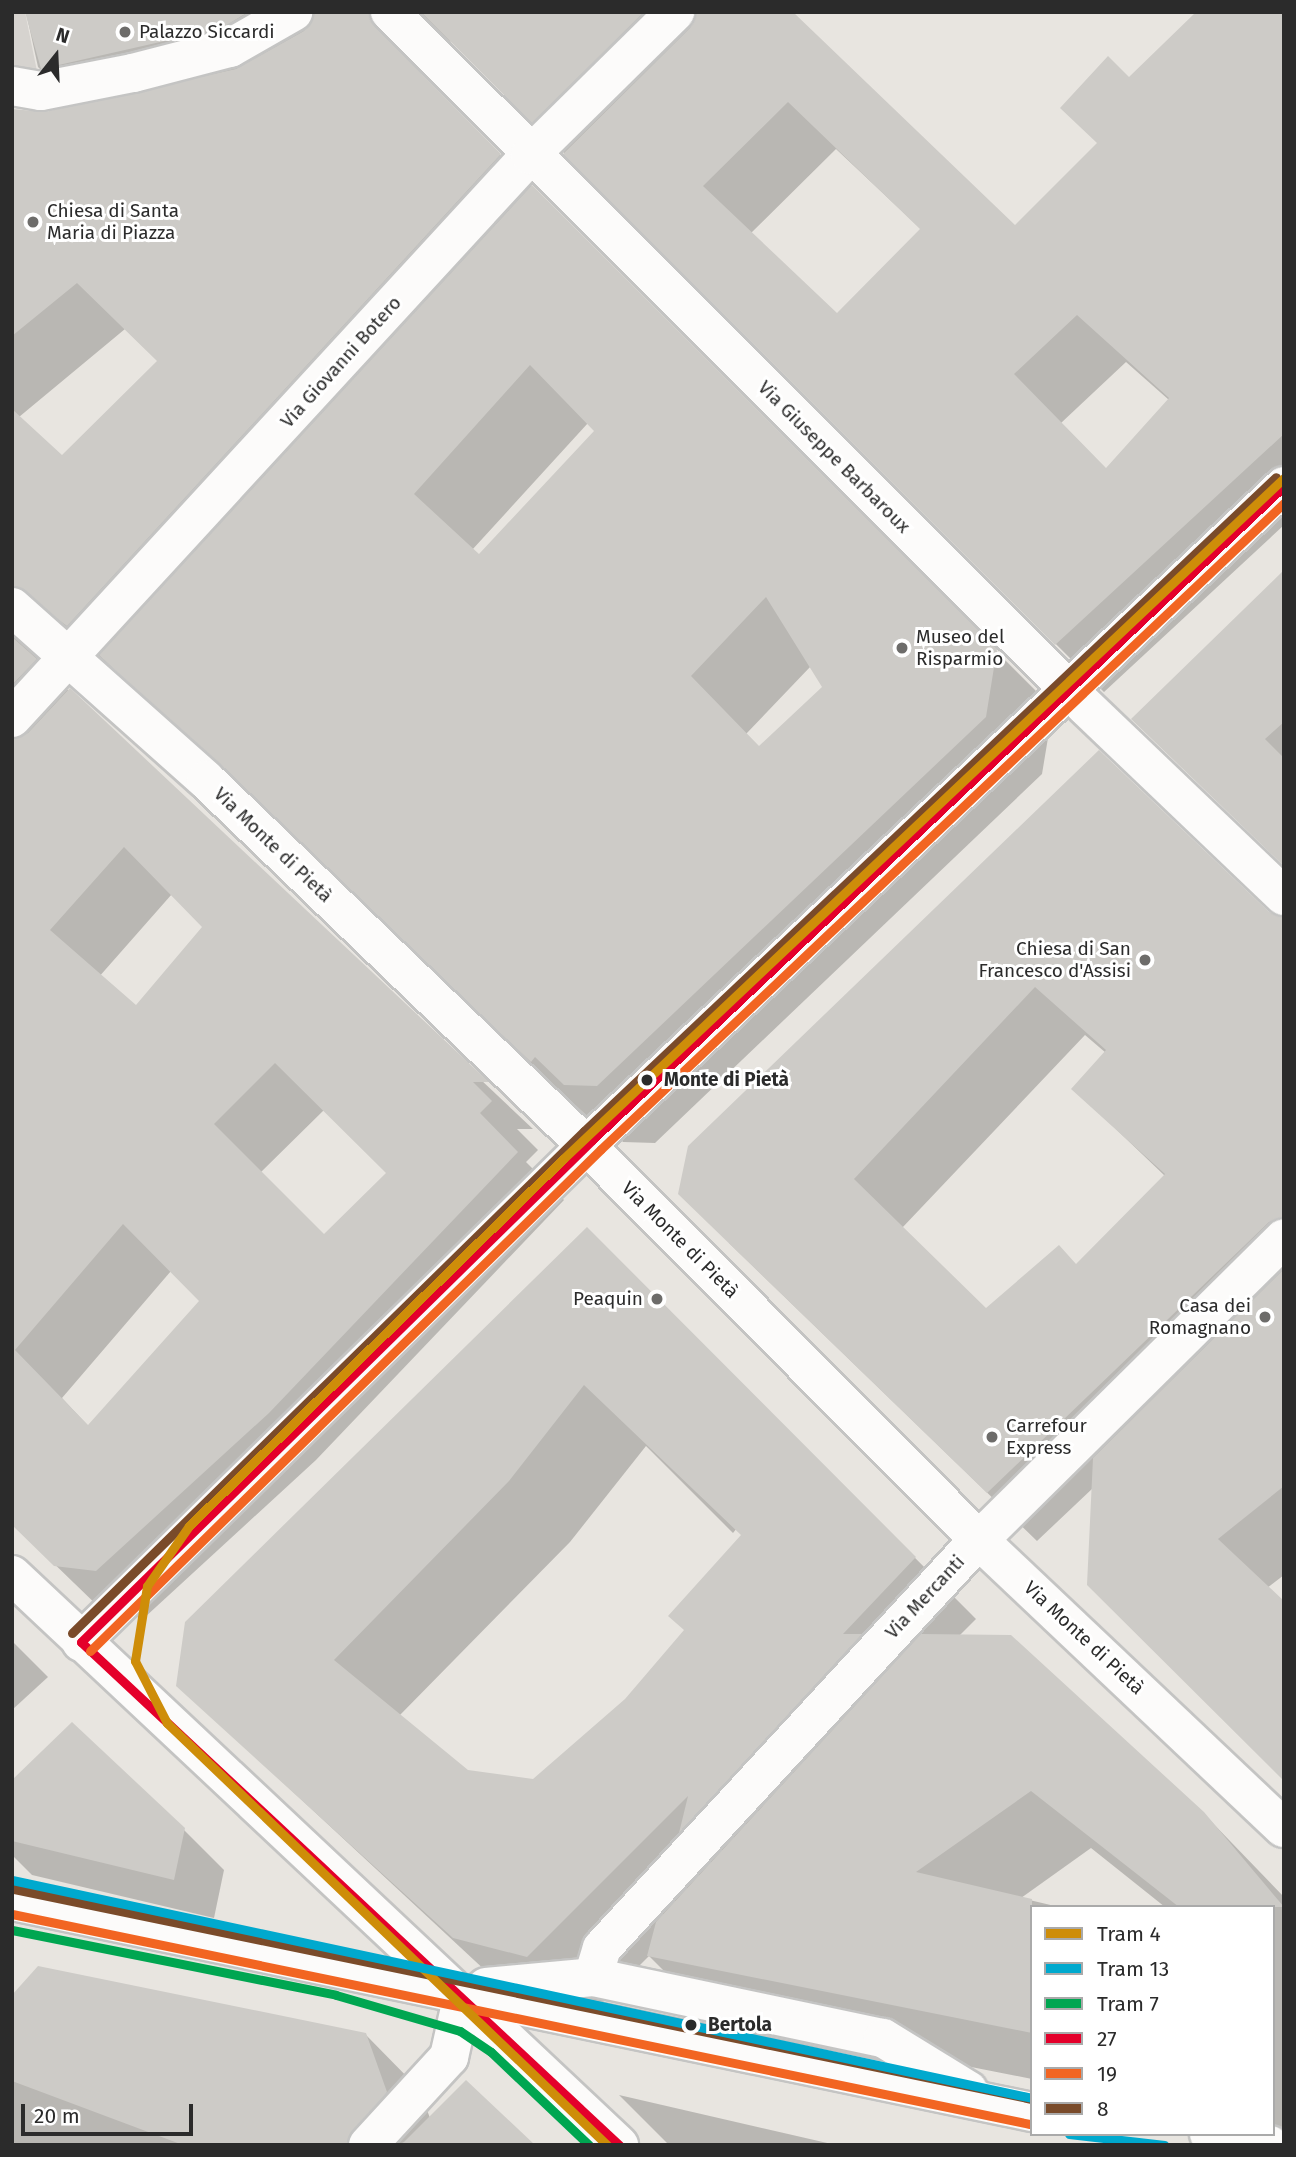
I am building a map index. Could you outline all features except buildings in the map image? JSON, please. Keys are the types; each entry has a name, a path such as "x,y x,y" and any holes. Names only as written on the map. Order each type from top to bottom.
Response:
{"street":[{"path":"12,86 41,90 230,48 293,12"},
{"name":"Via Giuseppe Barbaroux","path":"390,12 530,155 1071,692 1284,896"},
{"name":"Via Giovanni Botero","path":"12,718 530,155 675,12"},
{"path":"81,1642 586,1146 1071,692 1284,486"},
{"name":"Via Monte di Pietà","path":"12,607 206,780 586,1146 979,1540 1284,1828"},
{"name":"Via Mercanti","path":"593,1977 601,1948 979,1540 1227,1299 1284,1238"},
{"path":"12,1574 81,1642 619,2145"},
{"path":"12,1901 1030,2112"},
{"path":"456,1991 593,1977 883,2038 993,2105"},
{"path":"368,2145 449,2057 460,2008 456,1991"},
{"path":"1220,2136 1270,2145"}],"shaded area":[{"path":"12,12 25,12 41,91 12,109"}],"tram line":[{"name":"4","path":"607,2145 167,1723 135,1661 147,1586 189,1526 563,1159 1284,478"},
{"name":"13","path":"12,1880 1030,2098"},
{"name":"7","path":"12,1930 336,1995 460,2031 491,2052 589,2145"},
{"name":"13","path":"1086,2136 1164,2145"}],"transit line":[{"name":"8","path":"72,1633 584,1131 1276,477"},
{"name":"27","path":"81,1642 592,1140 1284,486"},
{"name":"19","path":"90,1651 601,1149 1284,503"},
{"name":"27","path":"81,1642 619,2145"},
{"name":"8","path":"14,1889 1030,2099"},
{"name":"19","path":"12,1914 1030,2124"}],"place":[{"name":"Palazzo Siccardi","path":"125,32"},
{"name":"Chiesa di Santa Maria di Piazza","path":"33,222"},
{"name":"Museo del Risparmio","path":"902,648"},
{"name":"Chiesa di San Francesco d'Assisi","path":"1145,960"},
{"name":"Monte di Pietà","path":"647,1080"},
{"name":"Peaquin","path":"657,1299"},
{"name":"Casa dei Romagnano","path":"1265,1317"},
{"name":"Carrefour Express","path":"992,1437"},
{"name":"Bertola","path":"691,2025"}]}
